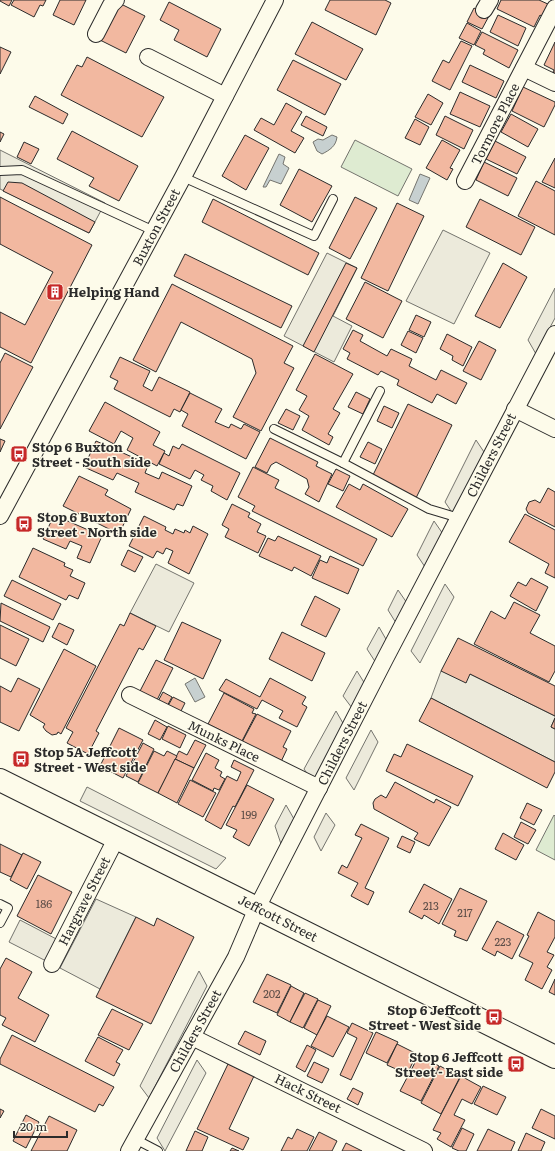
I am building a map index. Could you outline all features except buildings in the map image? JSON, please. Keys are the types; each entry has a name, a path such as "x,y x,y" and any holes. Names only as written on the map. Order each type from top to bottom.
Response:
{"main road":[{"name":"Jeffcott Street","path":"0,780 117,837 555,1057"}],"street":[{"path":"96,34 111,5 116,0"},
{"name":"Buxton Street","path":"1,510 154,231 275,0"},
{"name":"Tormore Place","path":"465,181 555,8"},
{"path":"148,57 225,96"},
{"name":"Tormore Place","path":"524,68 555,83"},
{"name":"Childers Street","path":"132,1145 236,957 257,908 458,518 555,334"},
{"path":"515,409 555,429"},
{"name":"Munks Place","path":"130,695 319,788"},
{"name":"Hargrave Street","path":"52,964 117,837"},
{"name":"Hack Street","path":"192,1036 424,1151"}],"lane":[{"path":"0,171 22,170 154,231"},
{"path":"183,177 314,236 333,199"},
{"path":"343,463 380,391"},
{"path":"274,429 343,463 429,509 458,518"},
{"path":"0,904 8,908 0,923"},
{"path":"132,1145 158,1151"}],"green space":[{"path":"355,140 412,169 398,196 341,167"},
{"path":"554,815 555,816 555,860 536,850"}],"shaded area":[{"path":"332,135 337,137 332,147 322,154 317,151 313,142 318,139 323,140"},
{"path":"0,150 105,203 89,233 0,189"},
{"path":"279,154 285,157 283,164 289,168 281,184 270,180 266,187 263,187"},
{"path":"420,174 430,178 418,204 409,200"},
{"path":"443,230 490,253 454,324 406,301"},
{"path":"327,253 357,268 333,316 352,326 334,362 284,336"},
{"path":"555,288 555,318 536,354 528,340"},
{"path":"476,440 484,452 453,514 445,502"},
{"path":"434,521 443,534 425,567 417,555"},
{"path":"156,564 194,583 169,632 130,613"},
{"path":"445,584 454,597 420,663 411,651"},
{"path":"398,590 407,603 396,623 388,610"},
{"path":"379,627 387,641 376,663 367,649"},
{"path":"357,671 365,684 352,708 343,696"},
{"path":"441,671 470,674 555,716 551,727 555,729 555,762 431,698"},
{"path":"195,678 205,697 195,702 185,684"},
{"path":"336,711 344,725 313,782 304,769"},
{"path":"371,730 378,742 354,790 346,778"},
{"path":"87,787 226,858 216,869 80,801"},
{"path":"286,805 294,819 281,844 275,826"},
{"path":"326,813 335,825 321,851 314,837"},
{"path":"96,899 136,917 100,989 60,968"},
{"path":"20,920 62,942 50,963 9,942"},
{"path":"199,971 207,986 149,1098 140,1086"},
{"path":"197,1060 206,1073 165,1151 157,1138"}],"place":[{"name":"Helping Hand","path":"55,292"},
{"name":"Stop 6 Buxton Street - South side","path":"19,454"},
{"name":"Stop 6 Buxton Street - North side","path":"24,524"},
{"name":"Stop 5A Jeffcott Street - West side","path":"21,759"},
{"name":"Stop 6 Jeffcott Street - West side","path":"494,1017"},
{"name":"Stop 6 Jeffcott Street - East side","path":"516,1064"}]}
